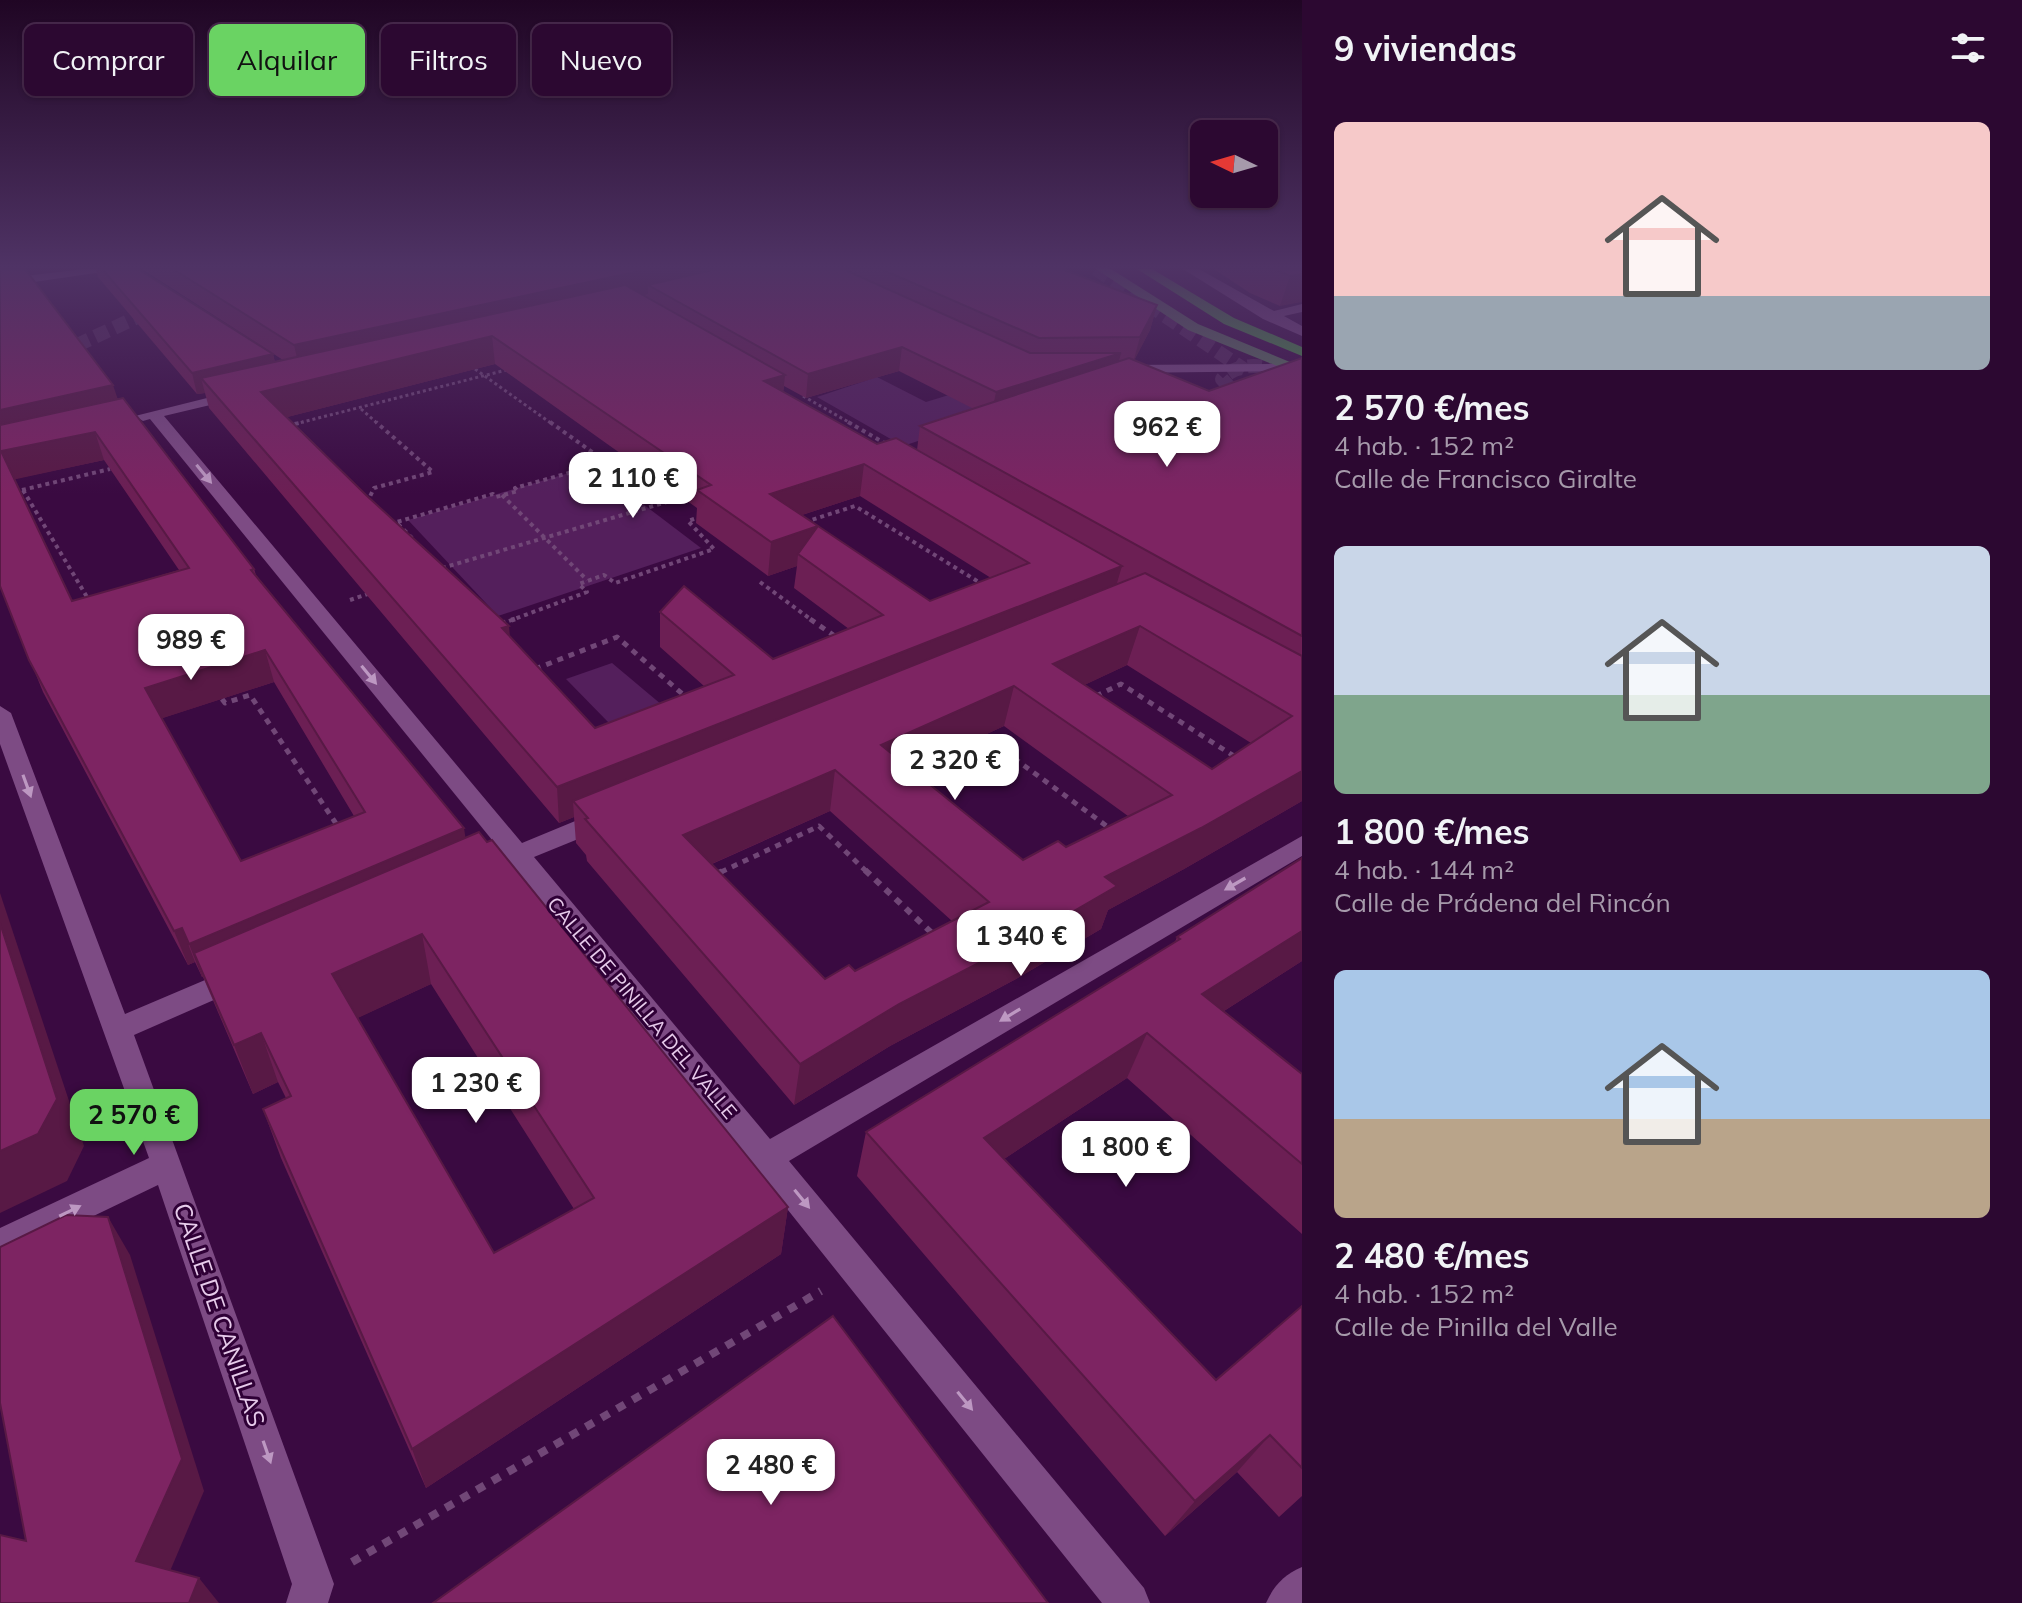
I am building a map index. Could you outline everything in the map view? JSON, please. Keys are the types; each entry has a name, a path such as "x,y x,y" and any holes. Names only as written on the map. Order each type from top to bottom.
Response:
{"highway":[{"path":"1283,344 1302,352"}],"main road":[{"path":"1233,344 1296,370"}],"street":[{"path":"1124,383 1166,368"},
{"path":"1106,370 1296,370"},
{"path":"124,421 255,390"},
{"name":"CALLE DE PINILLA DEL VALLE","path":"154,414 514,855 767,1157 1129,1603"},
{"name":"CALLE DE CANILLAS","path":"0,713 167,1165 310,1594"},
{"path":"474,873 627,810"},
{"path":"767,1157 1302,845"},
{"path":"117,1030 262,966"},
{"path":"0,1245 167,1165"},
{"path":"1287,1603 1302,1588"}],"path":[{"path":"475,369 644,489 671,480"},
{"path":"282,427 512,369"},
{"path":"800,394 891,447"},
{"path":"360,408 433,472 364,492"},
{"path":"290,425 301,436"},
{"path":"385,524 398,524 493,494 518,491 515,488 608,462 632,462"},
{"path":"91,603 20,490 110,469"},
{"path":"367,504 374,489"},
{"path":"502,495 588,581"},
{"path":"442,568 690,495"},
{"path":"798,524 855,506 989,589"},
{"path":"504,627 497,625 587,592 579,584 604,575 615,583 714,549 688,521 701,517"},
{"path":"398,524 420,546"},
{"path":"431,557 453,579"},
{"path":"760,582 849,646"},
{"path":"362,596 384,588"},
{"path":"545,679 534,668 617,637 698,707"},
{"path":"1085,701 1121,684 1239,760"},
{"path":"222,699 225,703 250,695 342,833"},
{"path":"911,783 996,745 1121,836"},
{"path":"702,881 819,826 947,946"},
{"path":"310,1594 859,1270"}],"shaded area":[{"path":"877,377 926,402 988,383 1035,402 903,446 817,397"},
{"path":"593,466 701,548 498,616 408,520"},
{"path":"612,663 662,705 610,724 566,679"}],"building":[{"path":"0,344 82,344 113,385 0,410"},
{"path":"167,344 257,344 273,354 192,373"},
{"path":"357,344 460,344 261,392 366,495 509,626 502,628 595,728 734,675 660,612 684,586 773,659 883,615 798,554 818,526 771,542 697,490 711,485 503,344 730,344 785,375 764,381 877,444 896,438 1122,566 557,787 201,378","holes":["864,464 1029,563 930,601 770,494"]},
{"path":"754,344 1010,344 1030,353 1121,353 996,392 902,347 808,374"},
{"path":"1129,358 1209,391 1302,358 1302,636 920,426"},
{"path":"123,398 254,569 251,570 464,828 189,944 182,928 174,931 29,660 0,586 0,425","holes":["95,432 189,568 72,601 1,451","265,650 365,812 241,861 145,688"]},
{"path":"1145,573 1302,656 1302,771 1105,877 1117,886 1029,937 899,1004 800,1064 585,819 588,818 573,801","holes":["1140,626 1292,716 1212,769 1053,664","1014,686 1172,795 1066,847 1058,841 1023,860 881,745","835,770 989,902 855,971 849,965 825,979 683,835"]},
{"path":"479,832 487,842 492,840 788,1207 412,1449 263,1109 291,1096 261,1033 234,1045 194,953","holes":["422,934 594,1198 494,1253 332,974"]},
{"path":"1302,858 1302,931 1202,994 1302,1074 1302,1164 1147,1033 984,1138 1216,1380 1302,1306 1302,1468 1270,1435 1195,1501 866,1132 1180,939 1177,937"},
{"path":"0,923 57,1099 38,1134 0,1151"},
{"path":"66,1215 108,1217 182,1459 136,1561 199,1578 189,1603 0,1603 0,1535 26,1541 0,1403 0,1247"},
{"path":"833,1316 1048,1603 433,1603"}],"tunnel":[{"path":"0,381 80,344"},
{"path":"1206,344 1242,368"},
{"path":"1242,368 1260,366 1302,378"},
{"path":"1242,368 1245,370"},
{"path":"1242,368 1222,379 1232,390 1302,420"}]}
